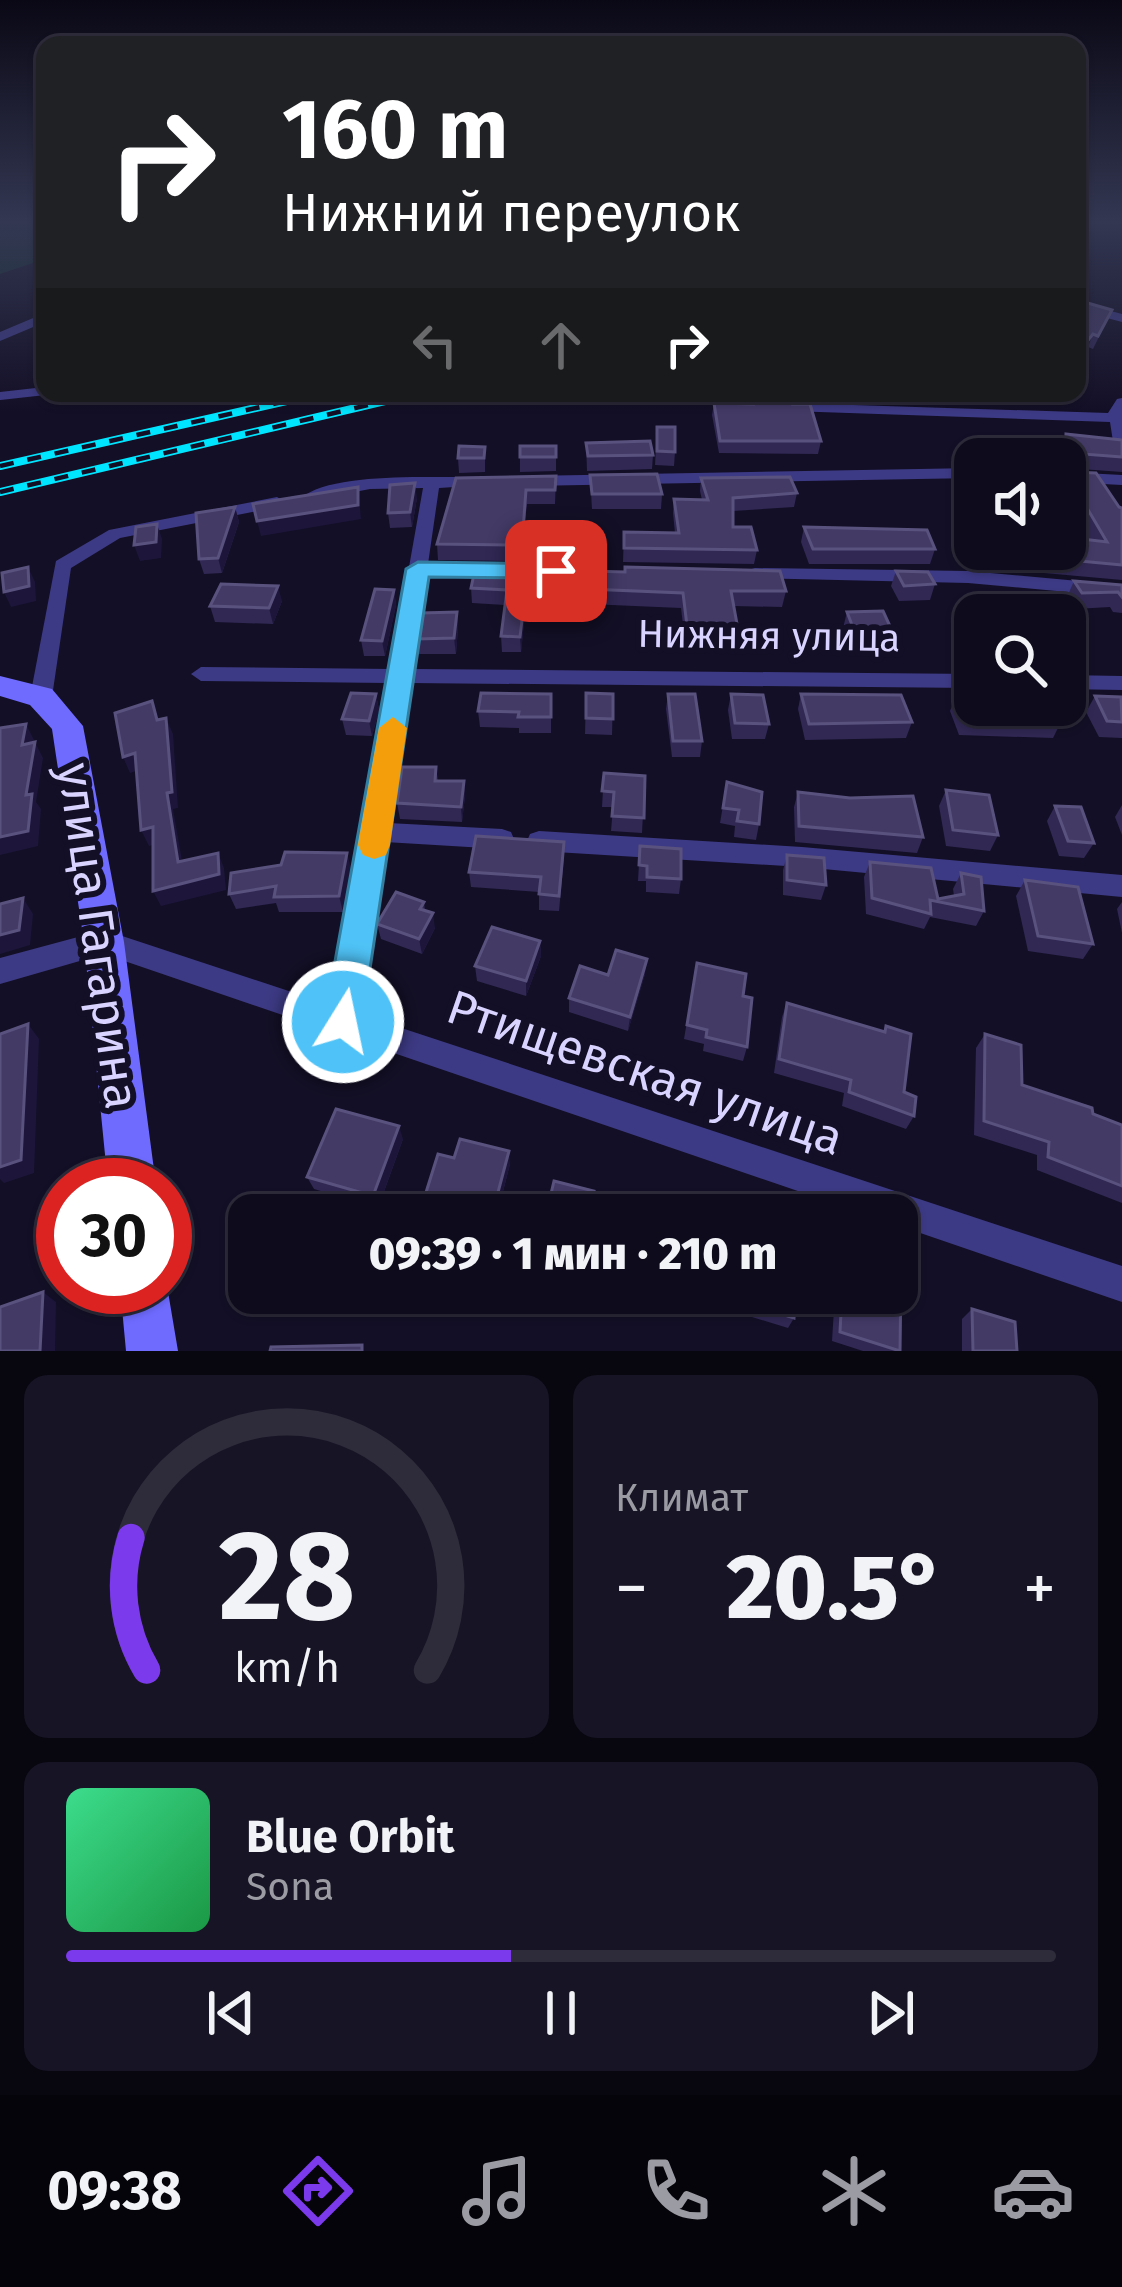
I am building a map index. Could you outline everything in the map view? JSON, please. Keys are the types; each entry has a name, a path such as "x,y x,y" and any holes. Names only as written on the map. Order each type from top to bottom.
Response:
{"street":[{"path":"1086,308 1122,318"},
{"path":"0,337 36,321"},
{"path":"790,407 1119,410 1122,448"},
{"path":"0,686 41,697 62,565 116,534 370,484 954,473"},
{"path":"1086,478 1122,480"},
{"path":"1097,479 1109,497"},
{"path":"343,1022 432,483"},
{"path":"418,569 514,571"},
{"path":"729,574 968,577 1122,591"},
{"name":"Нижняя улица","path":"201,674 954,681"},
{"path":"1086,682 1122,683"},
{"name":"улица Гагарина","path":"41,697 67,726 104,942 129,1158"},
{"path":"376,832 802,856 1122,886"},
{"path":"0,971 104,942"},
{"name":"Ртищевская улица","path":"104,942 1122,1284"},
{"path":"148,1314 152,1351"}],"lane":[{"path":"2,398 36,392"}],"building":[{"path":"1086,303 1112,310 1098,336 1093,334 1086,343"},
{"path":"714,403 810,404 821,441 720,441"},
{"path":"657,427 675,427 675,452 657,451"},
{"path":"1066,434 1122,440 1122,457 1086,454 1086,438 1066,438"},
{"path":"650,441 653,455 588,456 586,443"},
{"path":"459,446 485,447 484,458 458,458"},
{"path":"520,446 556,446 556,457 520,457"},
{"path":"1086,473 1096,473 1122,508 1122,565 1086,562 1086,540 1107,542 1086,506"},
{"path":"657,474 662,494 592,494 590,475"},
{"path":"556,476 555,490 526,490 523,530 581,529 580,541 587,541 587,546 437,544 456,478"},
{"path":"790,477 797,493 733,498 733,527 751,527 757,550 624,548 624,532 679,533 674,499 708,500 701,478"},
{"path":"415,483 410,512 388,513 390,485"},
{"path":"358,487 358,505 257,521 253,504"},
{"path":"235,507 218,558 199,559 196,513"},
{"path":"157,524 156,542 134,545 136,527"},
{"path":"804,527 927,530 935,549 813,549"},
{"path":"476,565 586,567 585,586 526,587 520,637 501,636 507,590 471,588"},
{"path":"28,567 29,586 4,592 2,573"},
{"path":"625,567 780,571 786,591 731,591 739,635 688,634 683,593 588,589 589,571 625,572"},
{"path":"896,571 928,572 935,584 904,586"},
{"path":"1074,581 1122,585 1122,597 1118,592 1082,593"},
{"path":"221,584 278,586 269,608 210,606"},
{"path":"375,589 394,590 382,641 361,640"},
{"path":"883,611 895,637 857,638 847,612"},
{"path":"457,612 454,638 417,639 421,613"},
{"path":"351,693 376,694 369,721 342,719"},
{"path":"481,693 551,694 551,717 478,711"},
{"path":"586,693 613,694 613,719 586,718"},
{"path":"668,694 695,694 702,741 673,741"},
{"path":"731,694 763,695 769,724 735,723"},
{"path":"801,694 901,695 912,722 809,724"},
{"path":"1095,696 1121,697 1122,722 1107,721"},
{"path":"152,701 157,720 166,718 172,792 167,793 178,862 218,853 219,874 153,891 153,827 141,830 135,753 123,757 115,713"},
{"path":"26,724 22,745 35,742 26,795 32,794 28,831 0,837 0,728"},
{"path":"402,767 436,767 435,781 464,781 461,807 397,803"},
{"path":"604,773 645,776 644,818 612,816 614,792 602,791"},
{"path":"727,782 762,792 759,824 737,821 739,810 723,808"},
{"path":"946,790 989,795 998,835 953,830"},
{"path":"798,792 850,798 913,796 923,837 799,826"},
{"path":"1055,806 1081,807 1094,843 1068,841"},
{"path":"476,836 564,842 559,896 539,894 541,877 469,872"},
{"path":"640,846 681,849 681,879 647,877 647,866 639,865"},
{"path":"285,852 347,853 339,896 274,897 276,886 229,894 231,873 281,865"},
{"path":"787,855 824,858 826,885 787,880"},
{"path":"870,862 931,868 938,899 964,894 961,873 981,877 984,911 930,900 931,914 872,898"},
{"path":"1025,880 1078,887 1093,944 1038,936"},
{"path":"396,892 424,902 420,909 433,913 419,939 377,924"},
{"path":"23,898 19,930 0,935 0,904"},
{"path":"492,927 540,941 526,981 475,966"},
{"path":"616,950 647,959 630,1017 569,998 580,966 608,975"},
{"path":"697,963 746,974 743,996 752,998 747,1047 706,1037 707,1030 687,1025"},
{"path":"787,1003 885,1032 886,1026 911,1034 904,1092 916,1097 914,1116 849,1092 851,1080 779,1059"},
{"path":"28,1024 21,1160 0,1167 0,1034"},
{"path":"985,1034 1021,1045 1022,1085 1092,1108 1093,1114 1122,1125 1122,1186 1048,1157 1049,1142 984,1121"},
{"path":"336,1109 399,1126 374,1194 307,1177"},
{"path":"460,1139 509,1151 498,1194 426,1194 438,1154 454,1158"},
{"path":"554,1181 594,1191 594,1194 551,1194"},
{"path":"36,1294 36,1314 42,1314 40,1351 0,1351 0,1307"},
{"path":"972,1309 1015,1322 1017,1351 973,1351"},
{"path":"841,1314 900,1314 900,1351 840,1332"},
{"path":"362,1345 362,1351 270,1351 271,1347"}],"railway":[{"path":"0,466 282,402"},
{"path":"0,492 381,402"}],"slow traffic":[{"path":"374,845 393,728"}],"route":[{"path":"343,1022 418,569 556,571"}]}
